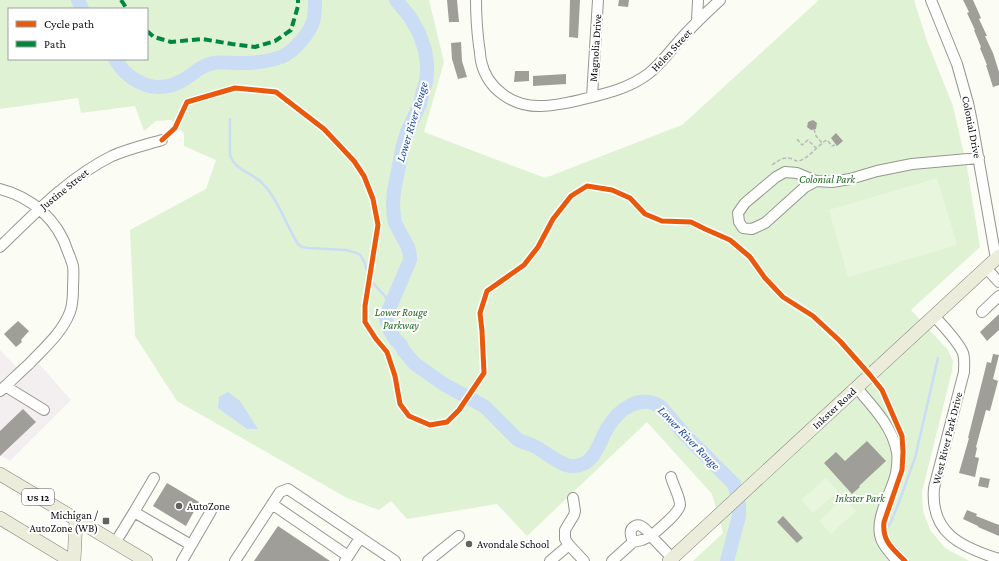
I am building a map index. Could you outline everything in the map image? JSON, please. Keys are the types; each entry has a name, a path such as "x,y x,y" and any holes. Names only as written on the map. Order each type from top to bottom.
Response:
{"main road":[{"name":"Inkster Road","path":"670,560 994,261"},
{"name":"US 12","path":"0,474 146,561"},
{"path":"0,518 56,557 73,561 76,520"}],"street":[{"name":"Helen Street","path":"476,0 481,60 483,69 488,78 500,93 512,100 520,104 538,106 551,106 592,97 623,88 635,82 647,75 659,64 697,22 720,0"},
{"name":"Magnolia Drive","path":"592,97 598,0"},
{"path":"697,22 698,0"},
{"name":"Colonial Drive","path":"931,0 954,57 963,84 972,122 994,261"},
{"name":"Justine Street","path":"0,247 40,208 74,179 100,162 126,150 162,140"},
{"path":"816,181 805,188 764,224 752,229 743,228 739,222 738,213 744,203 776,176 785,172 797,173 816,181 832,182 912,164 978,158"},
{"path":"0,189 21,196 40,208 60,233 72,265 73,300 70,312 56,335 46,347 3,388 44,410"},
{"path":"994,261 999,282"},
{"path":"982,312 999,296"},
{"name":"West River Park Drive","path":"934,316 959,345 963,353 965,363 934,488 933,496 935,510 942,526 955,540 982,553 999,559"},
{"path":"856,387 879,414 890,431 897,453 896,476 885,503 879,530 882,542 897,561"},
{"path":"612,561 633,542 652,536 677,512 680,505 671,477"},
{"path":"115,543 154,478"},
{"path":"235,561 280,492 288,489 395,561"},
{"path":"574,498 575,511 565,530 565,539 584,561"},
{"path":"272,504 346,558 360,538"},
{"path":"182,561 211,511"},
{"path":"134,512 191,545"},
{"path":"633,542 630,534 631,530 640,525 652,536 670,560"},
{"path":"431,560 459,536"},
{"path":"550,561 569,545"}],"path":[{"path":"814,129 816,136 822,143"},
{"path":"772,165 780,159 787,158 800,161 830,138"},
{"path":"797,139 802,145 808,140 816,148"},
{"path":"828,141 832,146 835,145"}],"shaded area":[{"path":"0,350 25,376 39,364 71,400 10,461 0,455"}],"green space":[{"name":"Lower Rouge Parkway","path":"0,0 429,0 444,62 424,132 545,178 682,125 819,0 914,0 927,41 953,106 967,167 980,247 911,310 948,350 953,361 952,371 922,492 923,511 930,530 945,548 969,561 693,561 723,533 712,494 647,422 527,536 497,504 407,519 391,501 379,510 347,498 177,401 135,336 130,230 206,189 216,160 184,146 184,133 171,120 156,121 144,131 135,106 81,113 78,98 0,109"},
{"path":"937,178 957,245 848,277 829,210"},
{"path":"826,478 838,491 813,513 801,500"},
{"path":"843,498 856,511 831,534 819,521"}],"water":[{"path":"228,392 240,401 258,429 247,429 218,408 219,397"}],"building":[{"path":"447,0 457,0 459,22 449,22"},
{"path":"570,0 580,0 578,38 569,37"},
{"path":"619,0 629,0 628,7 618,6"},
{"path":"963,0 973,0 981,18 979,19 987,36 985,36 993,53 999,72 999,85 993,87 987,65 980,48 981,47 967,13 969,12"},
{"path":"461,42 462,61 467,77 458,79 452,59 451,43"},
{"path":"515,71 529,71 529,81 514,82"},
{"path":"566,74 566,84 533,86 533,76"},
{"path":"813,120 817,123 816,129 811,130 807,127 808,122"},
{"path":"836,133 843,141 837,146 831,138"},
{"path":"999,314 999,330 987,341 980,332"},
{"path":"18,321 29,331 21,340 22,342 16,347 4,334"},
{"path":"993,354 999,355 993,379 998,381 990,411 986,410 976,447 975,457 979,458 975,477 959,473 987,362 991,363"},
{"path":"23,409 36,422 0,456 0,431"},
{"path":"867,441 886,461 852,494 824,463 836,452 845,461"},
{"path":"980,477 990,479 988,488 978,486"},
{"path":"167,483 199,502 186,526 153,506"},
{"path":"967,510 977,514 976,516 999,525 999,536 963,519"},
{"path":"783,516 803,538 797,543 777,522"},
{"path":"278,526 330,561 254,561"}],"waterway":[{"name":"Lower River Rouge","path":"78,0 82,8"},
{"name":"Lower River Rouge","path":"116,60 124,71 138,82 153,87 161,87 177,83 209,64 217,62 252,63 281,57 291,51 306,35 314,18 315,0"},
{"name":"Lower River Rouge","path":"396,0 410,17 419,33 425,50 427,73 420,104 407,132 403,145 394,191 393,204 395,223 408,247 410,256 410,260 386,318 388,327 395,339 415,364 445,385 485,407 517,439 538,448 569,466 581,465 592,457 608,427 624,409 638,402 653,403 661,407 685,435 734,484 738,497 739,516 727,561"},
{"path":"230,119 230,155 232,160 236,165 260,181 269,191 298,244 302,247 308,248 346,250 357,253 364,261 370,280 391,305"},
{"path":"909,561 889,540 885,533 891,522 915,458 938,358"}],"marked path":[{"path":"121,0 126,8"},
{"path":"148,32 154,37 171,42 202,39 255,47 275,41 291,30 298,6 298,0"}],"cycle path":[{"path":"162,140 175,128 187,102 235,88 276,92 324,129 354,161 364,176 373,199 378,225 365,306 365,322 387,352 395,376 400,404 409,416 430,425 447,422 459,410 484,373 480,313 487,291 524,265 538,247 553,219 571,196 587,186 612,190 630,198 645,214 662,221 691,222 730,240 750,257 765,278 783,297 813,316 840,341 882,390 902,436 903,452 902,470 884,522 884,529 886,539 889,544 905,561"}],"place":[{"name":"AutoZone","path":"179,506"},
{"name":"Michigan / AutoZone (WB)","path":"106,521"},
{"name":"Avondale School","path":"469,544"}],"park label":[{"name":"Colonial Park","path":"827,179"},
{"name":"Inkster Park","path":"860,498"}]}
